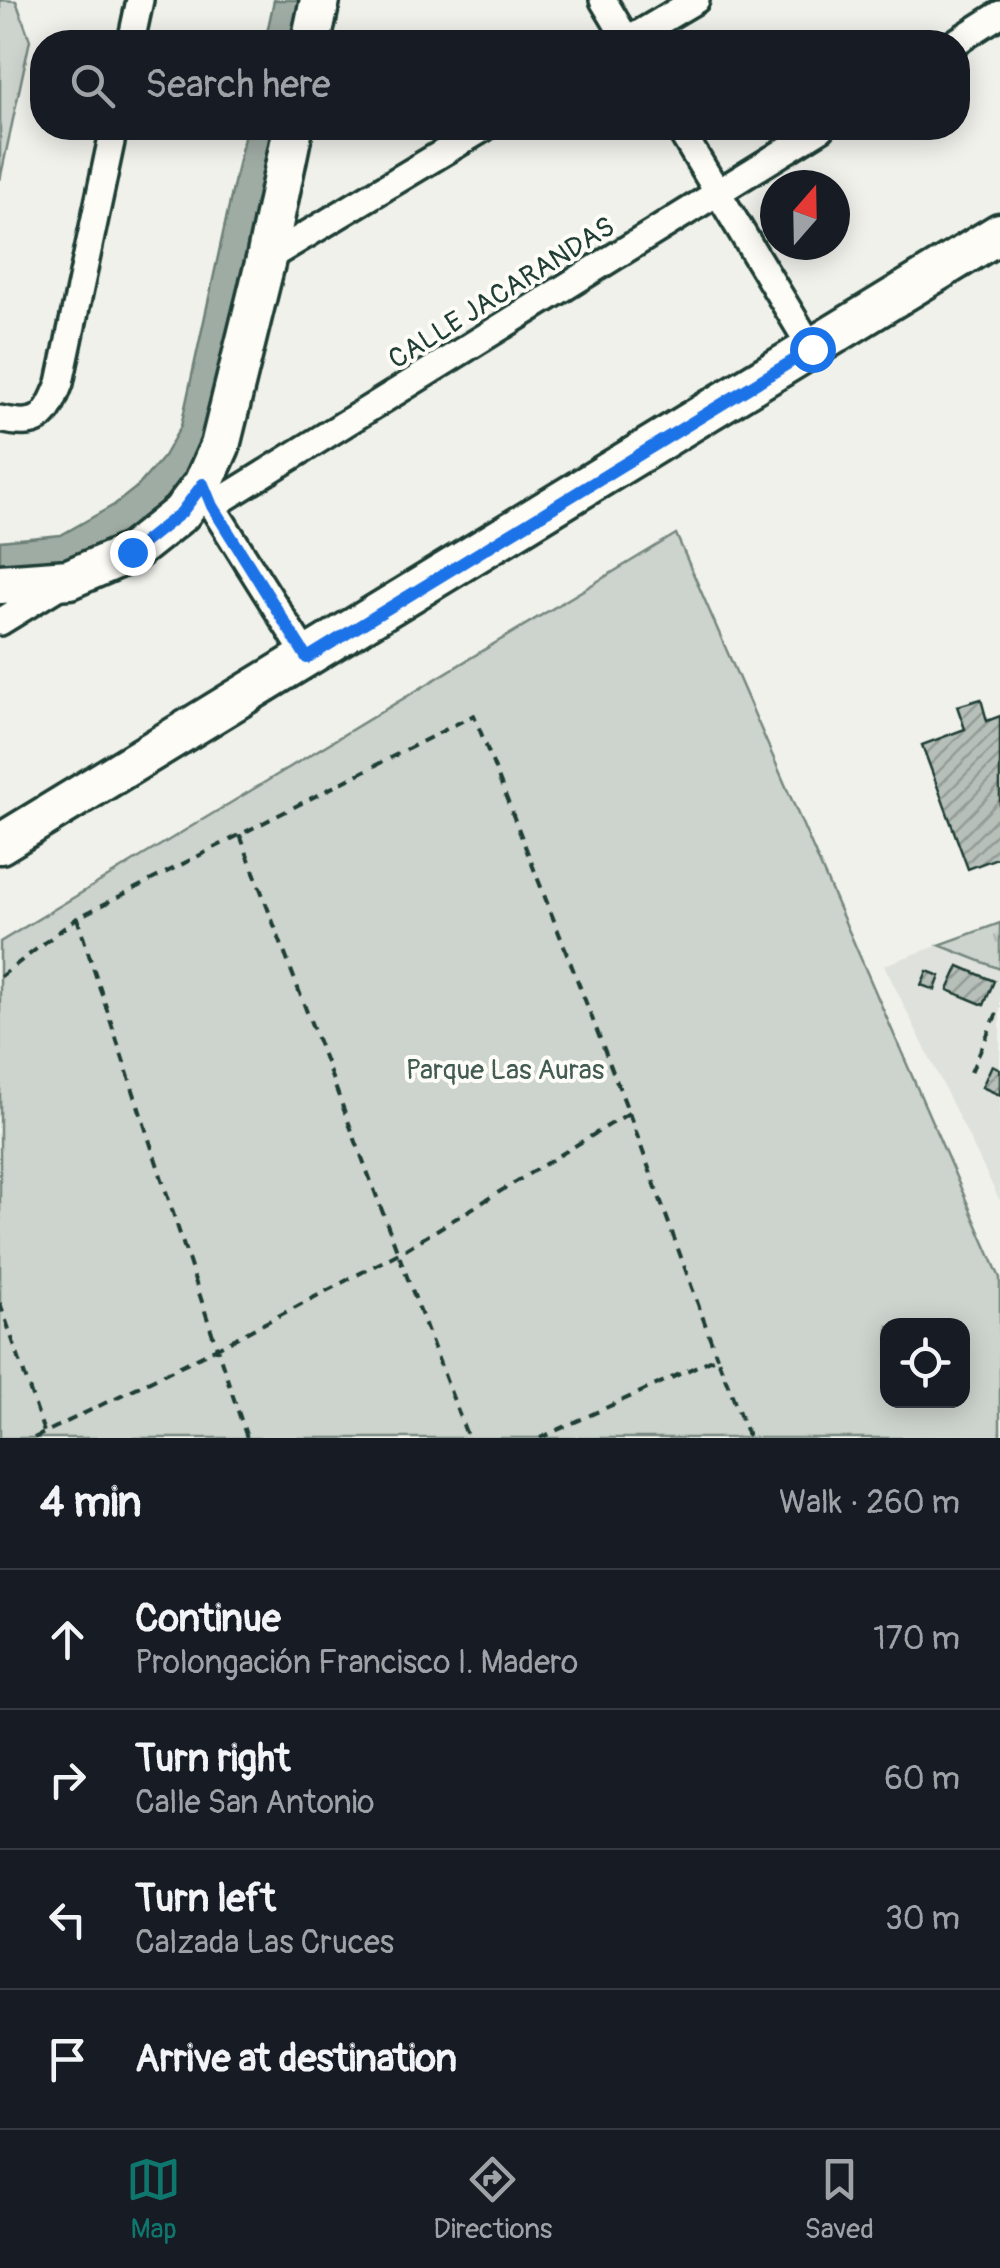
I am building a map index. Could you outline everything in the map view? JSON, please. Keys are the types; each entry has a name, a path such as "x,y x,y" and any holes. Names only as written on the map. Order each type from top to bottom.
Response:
{"main road":[{"path":"0,584 70,580 132,552 207,495 291,140"},
{"path":"0,844 1000,233"}],"street":[{"path":"134,30 140,0"},
{"path":"603,0 620,30"},
{"path":"647,30 696,0"},
{"path":"970,33 1000,14"},
{"path":"0,419 32,422 44,417 52,404 60,383 111,140"},
{"path":"266,259 464,140"},
{"path":"686,140 812,349"},
{"name":"CALLE JACARANDAS","path":"207,495 803,140"},
{"path":"207,495 307,658"},
{"path":"0,622 70,580"}],"path":[{"path":"0,977 77,918 474,715 629,1112 749,1438"},
{"path":"240,835 468,1438"},
{"path":"77,918 247,1438"},
{"path":"971,1072 1000,1006"},
{"path":"34,1438 399,1254 629,1112"},
{"path":"0,1303 45,1435"},
{"path":"540,1438 717,1356"}],"shaded area":[{"path":"274,0 305,0 299,30 268,30"},
{"path":"243,140 275,140 212,422 187,476 162,506 129,531 75,562 0,574 0,541 61,535 114,505 138,486 164,456 181,426"},
{"path":"1000,923 1000,1201 884,965"}],"green space":[{"path":"0,0 16,1 30,40 0,180"},
{"name":"Parque Las Auras","path":"676,534 1000,1278 1000,1438 0,1438 0,942"},
{"path":"1000,923 1000,969 939,945"}],"building":[{"path":"981,699 987,721 1000,716 1000,857 968,869 922,745 965,729 957,706"},
{"path":"959,966 994,981 984,1005 948,990"},
{"path":"927,971 940,976 935,990 921,985"},
{"path":"992,1065 1000,1069 1000,1095 982,1087"}],"route":[{"path":"132,552 181,513 203,484 212,506 307,658 812,349"}]}
